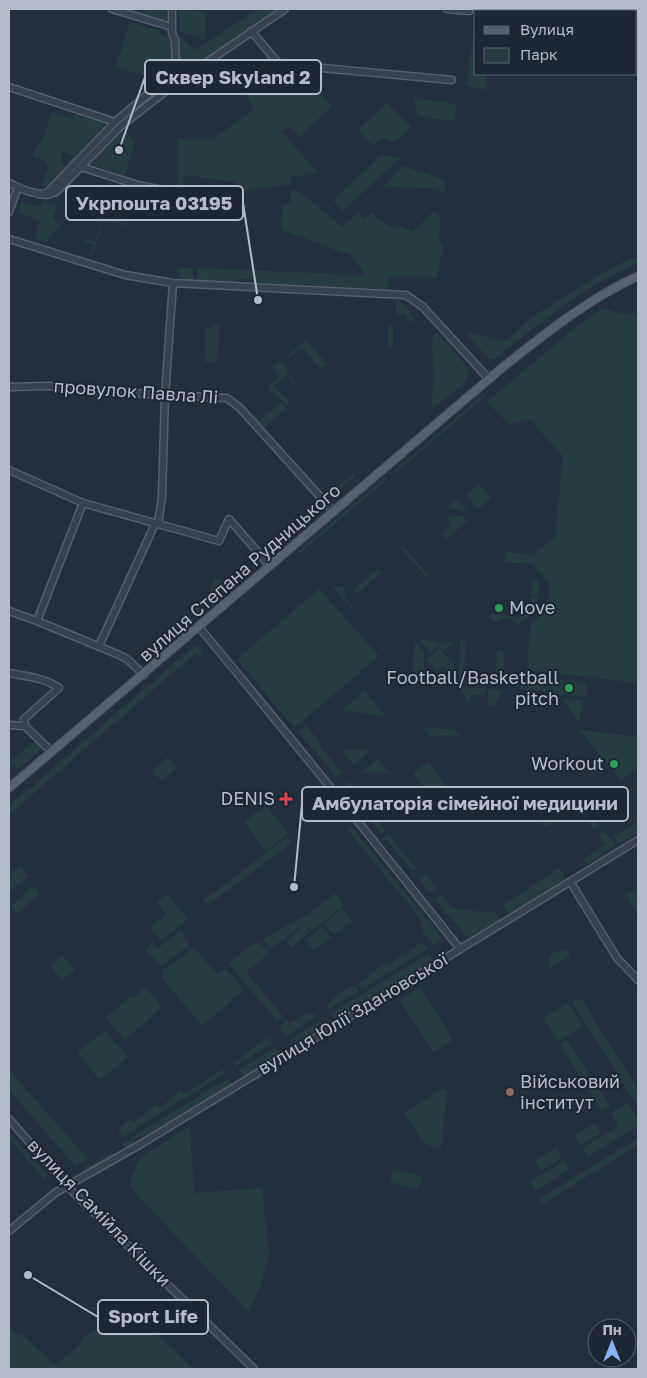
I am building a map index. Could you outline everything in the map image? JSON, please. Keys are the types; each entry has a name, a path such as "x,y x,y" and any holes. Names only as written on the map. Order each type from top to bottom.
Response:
{"main road":[{"name":"вулиця Степана Рудницького","path":"9,788 144,675 268,563 334,512 489,379 586,304 638,276"}],"street":[{"path":"112,9 172,27"},
{"path":"38,194 48,192 115,122 174,72 176,67 175,40 172,33 172,9"},
{"path":"9,183 38,194 50,195 56,192 121,126 175,84 285,9"},
{"path":"447,9 468,10"},
{"path":"251,31 279,64 452,80"},
{"path":"9,86 115,122"},
{"path":"81,167 132,184 172,192"},
{"path":"9,212 18,187"},
{"path":"9,239 125,275 173,286 406,295 423,307 489,379"},
{"path":"99,646 156,524 162,497 165,395 173,286"},
{"name":"провулок Павла Лі","path":"9,387 48,386 96,391 222,397 230,400 240,408 334,512"},
{"path":"9,470 83,503 219,541 229,519 268,563"},
{"path":"37,621 83,503"},
{"path":"9,611 127,659 144,675"},
{"path":"199,627 334,790 460,949"},
{"path":"9,673 46,682 59,688 24,719 25,726 52,752"},
{"path":"9,725 25,726"},
{"name":"вулиця Юлії Здановської","path":"9,1231 67,1186 141,1144 638,840"},
{"path":"570,882 617,958 638,980"},
{"name":"вулиця Самійла Кішки","path":"9,1119 67,1186 254,1369"}],"green space":[{"path":"144,9 167,9 166,21 143,14"},
{"path":"258,9 278,9 236,36 230,44 178,76 180,71 180,36 196,50"},
{"path":"476,9 497,9 496,10"},
{"path":"561,9 584,10 560,10"},
{"path":"179,11 205,12 205,40 179,31"},
{"path":"130,22 159,31 161,34 170,37 173,68 115,121 110,119 111,116 115,117 142,94 147,77 116,67"},
{"path":"474,26 474,75 487,75 485,90 467,86"},
{"path":"233,71 296,80 303,88 317,91 332,106 299,137 289,127 282,132 318,173 291,177 290,184 234,193 236,182 185,175 178,198 178,139 214,138 254,110"},
{"path":"413,98 457,104 454,121 419,117"},
{"path":"387,103 411,127 396,141 390,142 382,137 373,146 358,130"},
{"path":"52,112 73,119 75,114 102,122 104,126 47,187 41,185 48,167 47,164 45,161 33,156 38,143 41,143","holes":["62,151 74,156 65,167 61,159"]},
{"path":"124,131 135,141 125,176 91,164"},
{"path":"381,155 400,158 343,211 333,200"},
{"path":"403,166 445,180 445,193 428,188 383,187"},
{"path":"101,180 49,238 47,243 34,238 40,221 18,212 21,202 40,207 43,201 57,205 53,218 60,224"},
{"path":"136,189 126,226 104,219 92,257 78,253 91,255 94,245 84,241 85,239 95,242 103,217 125,224 134,195 130,191 135,191"},
{"path":"291,190 299,191 342,227 358,213 365,219 372,213 390,227 397,225 413,232 434,211 441,220 438,241 443,244 437,278 389,277 388,289 258,283 244,279 231,282 197,280 197,268 365,275 352,256 282,230 283,204 291,204"},
{"path":"638,256 638,263 583,293 493,359 489,359 465,332 505,341 535,315 614,266"},
{"path":"178,268 193,268 193,280 182,278"},
{"path":"396,300 408,308 414,321 407,321 405,314 396,314"},
{"path":"602,308 623,314 638,313 638,683 529,670 527,667 531,624 547,611 550,583 534,567 534,564 505,562 506,552 535,555 555,537 563,456 530,420 509,424 487,402 576,327"},
{"path":"212,325 219,325 217,362 205,362 206,328 212,328"},
{"path":"388,326 393,326 393,348 388,348"},
{"path":"436,332 461,359 467,368 468,374 465,383 431,410 434,379 432,340"},
{"path":"306,340 327,364 321,369 301,347 288,358 285,358"},
{"path":"280,361 288,369 286,371 295,382 287,375 274,386 290,403 287,406 268,387 280,376 273,367"},
{"path":"484,394 486,396 396,472 395,470"},
{"path":"281,402 287,408 264,428 253,416 254,414 260,420"},
{"path":"353,473 355,476 330,498 325,493 331,487 334,490"},
{"path":"386,477 388,479 299,554 297,552"},
{"path":"479,484 491,498 478,509 466,495"},
{"path":"457,499 468,511 446,509"},
{"path":"445,515 463,516 467,521 447,539 442,533 450,526 450,521"},
{"path":"403,546 429,576 427,578 401,548"},
{"path":"377,569 381,573 357,594 354,590"},
{"path":"214,578 232,584 195,617 191,613 208,598"},
{"path":"536,580 539,583 538,596 531,596 532,583"},
{"path":"332,586 342,587 346,592 343,595 356,613"},
{"path":"319,589 379,656 294,728 237,659"},
{"path":"531,597 538,598 536,611 532,614 529,610"},
{"path":"525,610 530,616 519,624 505,618 499,622 494,622 489,616 492,614 518,617"},
{"path":"460,639 466,643 464,680 485,681 485,684 459,683"},
{"path":"420,640 453,643 444,651 440,645 430,653"},
{"path":"415,641 424,652 424,669 428,674 442,675 449,684 418,681 413,675"},
{"path":"195,645 203,653 199,657 196,653 9,815 9,806"},
{"path":"440,648 450,661 437,672 426,659"},
{"path":"497,651 505,651 500,685 489,685 489,680 496,680"},
{"path":"449,663 454,663 453,681 444,669"},
{"path":"527,676 551,679 550,692 519,689"},
{"name":"Football/Basketball pitch","path":"553,679 587,683 585,697 551,693"},
{"path":"458,687 485,688 485,695 470,695 470,704"},
{"path":"488,688 502,691 494,706 488,705"},
{"path":"364,691 386,716 342,710"},
{"path":"562,698 582,701 579,723"},
{"path":"306,725 319,741 321,748 342,772 337,777 298,732"},
{"path":"424,728 453,729 460,736 430,736"},
{"path":"579,730 638,737 638,767 621,781"},
{"path":"35,741 42,749 18,769 11,761"},
{"path":"341,750 371,750 354,765"},
{"path":"168,757 177,767 161,781 153,771"},
{"path":"377,759 389,773 361,773"},
{"path":"428,762 448,789 433,800 413,773"},
{"path":"351,782 360,792 357,795 385,830 381,834 344,788"},
{"path":"579,802 599,826 595,830 575,805"},
{"path":"266,805 288,834 266,851 244,822"},
{"path":"543,811 552,823 546,827 537,816"},
{"path":"638,821 638,833 620,844 614,836"},
{"path":"351,826 443,938 434,945 423,932 422,921 347,829"},
{"path":"604,831 616,845 587,864 584,859 605,844 598,835"},
{"path":"388,834 416,868 412,871 384,837"},
{"path":"287,837 292,843 208,905 204,900"},
{"path":"20,865 28,876 9,892 9,875"},
{"path":"557,869 564,875 563,881 508,913 503,905"},
{"path":"426,874 437,888 430,893 419,880"},
{"path":"33,886 40,894 18,913 11,906"},
{"path":"638,887 638,915 626,895"},
{"path":"336,893 343,906 312,931 304,924 270,949 263,939 308,914"},
{"path":"167,894 188,919 161,941 150,928 166,914 157,902"},
{"path":"440,895 452,907 483,912 493,911 499,920 468,938 435,899"},
{"path":"342,909 352,922 334,935 324,923"},
{"path":"304,925 310,932 292,948 286,942"},
{"path":"322,927 331,937 314,951 305,940"},
{"path":"180,931 190,945 161,966 145,949 152,943 158,948"},
{"path":"259,942 269,953 246,972 283,1016 277,1021 229,964 248,947"},
{"path":"419,944 423,944 428,949 362,989 358,984 386,962 389,965"},
{"path":"194,948 218,975 226,968 244,990 202,1026 163,979 163,970"},
{"path":"561,950 571,955 550,968 549,958 555,952"},
{"path":"428,954 435,962 341,1020 335,1020 330,1014"},
{"path":"62,955 75,970 62,980 50,966"},
{"path":"352,986 356,986 359,991 325,1011 337,995"},
{"path":"145,987 162,1007 125,1040 106,1018 131,996 133,998"},
{"path":"420,987 453,1040 433,1052 400,1000"},
{"path":"578,999 582,1000 638,1089 638,1107 573,1004"},
{"path":"568,1003 582,1024 581,1028 558,1041 543,1018"},
{"path":"308,1012 317,1016 286,1036 280,1029 280,1026 286,1019 290,1024"},
{"path":"320,1021 324,1025 322,1030 296,1046 291,1039"},
{"path":"105,1030 128,1057 100,1080 77,1053"},
{"path":"267,1037 273,1043 236,1066 234,1063"},
{"path":"567,1040 610,1106 601,1111 560,1044"},
{"path":"275,1048 280,1055 244,1077 238,1070"},
{"path":"9,1070 88,1159 75,1166 9,1090"},
{"path":"222,1070 226,1072 121,1138 118,1130 130,1119 133,1123 157,1104 160,1108 181,1090 184,1094"},
{"path":"228,1078 232,1084 143,1139 141,1136 134,1140 135,1143 125,1149 122,1144"},
{"path":"444,1088 447,1092 441,1148 436,1149 422,1141 404,1113"},
{"path":"628,1102 638,1118 638,1125 588,1157 582,1148 618,1126 611,1113"},
{"path":"595,1123 601,1133 580,1146 574,1136"},
{"path":"190,1126 194,1193 262,1188 269,1255 261,1284 249,1312 137,1195 131,1186 131,1178 140,1158"},
{"path":"9,1132 47,1175 44,1179 9,1138"},
{"path":"638,1138 638,1145 543,1204 539,1199"},
{"path":"556,1148 562,1158 541,1171 535,1161"},
{"path":"112,1152 113,1156 89,1170 84,1170 86,1167"},
{"path":"564,1160 570,1169 535,1191 530,1182"},
{"path":"393,1169 422,1176 418,1189 390,1182"},
{"path":"131,1300 137,1306 133,1311 193,1369 9,1369 9,1328 17,1335 21,1333 55,1365 78,1347 84,1337 108,1323"}],"place":[{"name":"Сквер Skyland 2","path":"119,150"},
{"name":"Укрпошта 03195","path":"258,300"},
{"name":"Move","path":"499,608"},
{"name":"Football/Basketball pitch","path":"569,688"},
{"name":"Workout","path":"614,764"},
{"name":"DENIS","path":"286,799"},
{"name":"Амбулаторія сімейної медицини","path":"294,887"},
{"name":"Військовий інститут","path":"510,1092"},
{"name":"Sport Life","path":"28,1275"}]}
